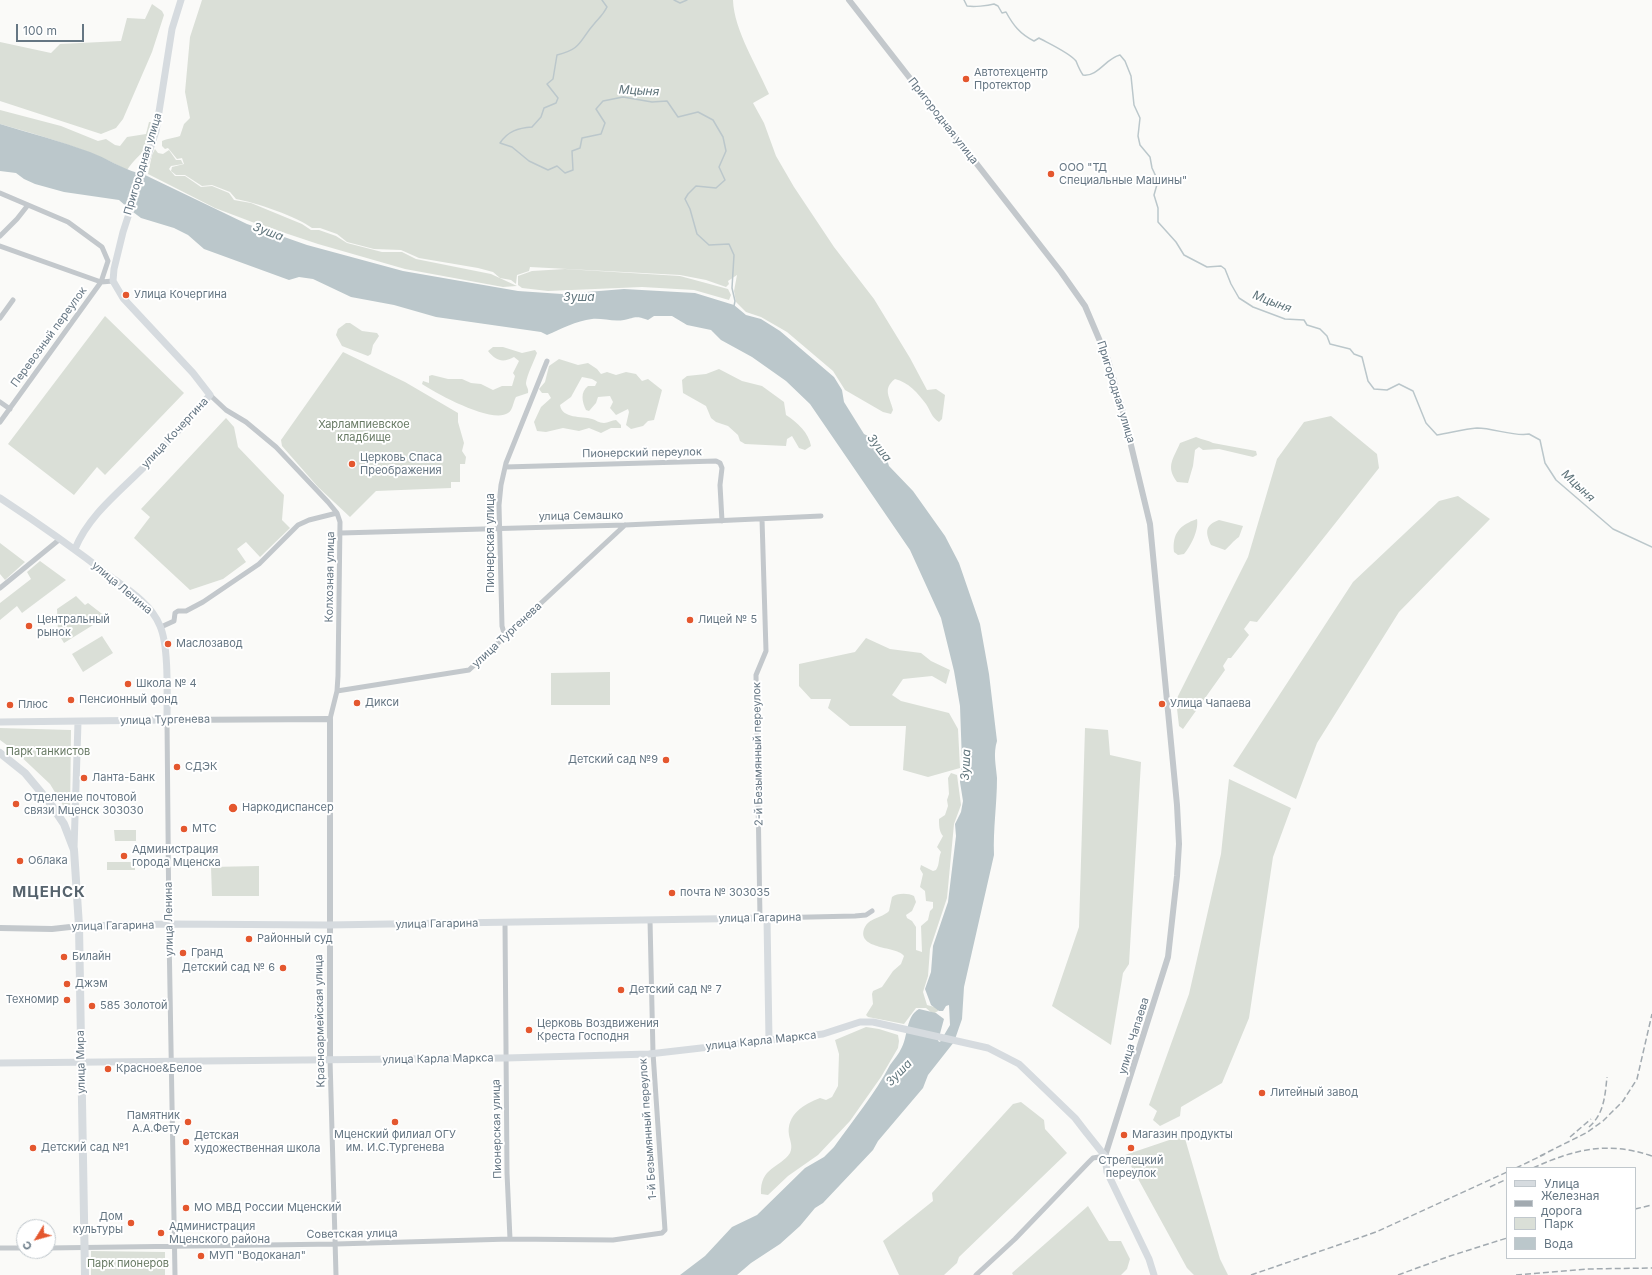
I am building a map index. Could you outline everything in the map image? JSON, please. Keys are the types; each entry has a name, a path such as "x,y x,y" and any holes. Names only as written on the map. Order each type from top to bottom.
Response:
{"main road":[{"name":"Пригородная улица","path":"113,281 114,268 122,232 148,156 159,113 172,29 181,0"},
{"name":"улица Кочергина","path":"75,549 81,533 93,519 149,462 210,395 193,373 123,298 113,281"},
{"name":"улица Ленина","path":"0,498 75,549 143,604 156,617 161,627 164,646 167,720"},
{"name":"улица Тургенева","path":"0,722 167,720"},
{"name":"улица Мира","path":"78,722 74,850 78,926 86,1247 85,1275"},
{"name":"улица Мира","path":"0,753 24,773 50,802 64,824 74,850"},
{"name":"улица Гагарина","path":"78,926 169,924 328,926 764,918"},
{"name":"2-й Безымянный переулок","path":"764,918 769,1040"},
{"name":"улица Карла Маркса","path":"0,1063 171,1060 506,1058 653,1053 823,1034 860,1022 873,1022 988,1048 1019,1064 1075,1118 1105,1156"},
{"path":"1105,1156 1107,1172 1149,1259 1154,1275"}],"street":[{"name":"Пригородная улица","path":"849,0 1061,272 1085,306 1099,337 1108,360 1123,412 1150,524 1156,567 1171,743"},
{"name":"Перевозный переулок","path":"0,194 68,222 102,247 108,261 101,282 0,422"},
{"path":"0,236 17,219 28,205"},
{"path":"0,246 101,282 113,281"},
{"path":"0,318 13,300"},
{"name":"Пионерская улица","path":"505,637 502,626 499,505 505,467 547,361"},
{"path":"161,627 174,621 175,613 178,611 186,611 203,602 259,564 298,525 309,520 337,513 276,446 246,422 226,410 210,395"},
{"path":"0,402 10,409"},
{"name":"Пионерский переулок","path":"505,467 716,461 720,463 722,468 720,485 722,521"},
{"name":"Колхозная улица","path":"330,719 337,691 341,533 337,513"},
{"name":"улица Семашко","path":"341,533 625,525 821,516"},
{"name":"2-й Безымянный переулок","path":"762,519 766,651 756,675 764,918"},
{"name":"улица Тургенева","path":"337,691 469,670 625,525"},
{"path":"0,588 60,539"},
{"name":"улица Тургенева","path":"167,720 330,719"},
{"name":"Красноармейская улица","path":"330,719 328,926 336,1275"},
{"name":"улица Ленина","path":"167,720 175,1275"},
{"name":"улица Чапаева","path":"1105,1156 1161,983 1172,938 1179,844 1171,743"},
{"name":"улица Гагарина","path":"764,918 855,916 866,915 872,911"},
{"name":"1-й Безымянный переулок","path":"650,920 653,1053 665,1230 657,1235"},
{"name":"Пионерская улица","path":"505,922 510,1239"},
{"name":"улица Гагарина","path":"0,928 52,929 78,926"},
{"path":"976,1275 1015,1239 1093,1158 1105,1156"},
{"name":"Советская улица","path":"56,1248 336,1244 510,1239 613,1240 657,1235"},
{"path":"0,1248 16,1248"}],"green space":[{"path":"202,0 733,0 737,23 769,94 753,103 764,123 776,156 794,187 834,247 874,299 910,358 927,390 936,389 945,395 942,419 939,422 916,392 900,380 895,379 889,386 888,393 893,410 891,414 883,412 845,390 833,371 787,332 761,317 746,312 736,302 734,291 737,275 728,281 729,284 726,287 706,280 680,275 530,267 529,271 517,275 516,284 511,280 500,278 493,272 478,268 419,258 401,250 374,249 347,242 337,234 320,228 312,228 297,219 276,210 236,199 230,192 212,185 202,186 185,175 176,175 171,171 172,167 184,164 182,158 177,159 168,148 165,149 162,146 162,141 180,136 184,124 190,118 185,92 190,37"},
{"path":"152,4 162,11 164,15 152,52 123,119 116,128 101,134 0,101 0,42 51,53 60,44 121,41 127,18 145,19"},
{"path":"0,110 61,126 98,141 106,139 115,145 120,146 127,137 146,134 149,122 154,122 153,131 148,144 127,170 81,149 0,124"},
{"path":"155,149 158,153 163,154 169,150 176,160 181,160 183,164 171,166 169,169 175,176 185,176 201,187 212,186 229,193 234,200 251,203 302,224 311,230 319,230 336,236 347,243 382,252 402,252 416,259 491,274 517,286 503,287 405,269 318,244 215,208 148,174 152,155"},
{"path":"565,269 680,276 728,289 731,295 729,300 694,290 642,287 548,291 522,288 518,285 518,276 532,271"},
{"path":"105,316 184,393 105,475 97,467 74,495 8,444"},
{"path":"346,323 350,323 362,331 377,333 379,336 373,345 371,354 368,356 342,346 336,335 338,329"},
{"path":"493,347 503,347 522,353 535,350 537,353 526,384 528,393 516,397 511,410 508,413 490,415 478,411 452,400 422,384 423,381 429,383 429,376 432,375 448,379 462,379 471,383 481,384 493,390 502,386 512,386 515,376 513,373 519,361 514,357 506,360 497,359 488,351"},
{"name":"Харлампиевское кладбище","path":"343,352 405,382 458,413 458,422 464,443 462,451 466,457 465,464 460,464 460,482 451,482 451,488 376,491 350,517 318,487 282,446 281,440"},
{"path":"559,359 578,365 588,363 597,369 601,374 607,372 616,375 626,372 636,374 642,381 648,379 662,390 654,420 648,421 643,426 631,429 626,425 629,412 628,409 616,415 610,408 613,402 610,396 598,397 596,403 589,411 586,410 583,400 585,388 588,386 595,386 597,382 592,379 582,377 571,397 560,405 564,413 592,419 602,423 616,420 621,425 621,428 611,428 601,433 589,428 579,431 563,428 546,432 537,431 534,422 541,407 551,398 548,393 542,393 539,389 545,382 549,366"},
{"path":"719,369 742,381 762,386 784,402 786,415 802,428 810,441 811,446 805,450 799,448 792,436 787,439 786,446 745,444 740,441 738,435 728,426 716,422 711,418 706,406 683,393 682,380 687,376 706,374"},
{"path":"1331,416 1377,454 1379,468 1257,622 1250,621 1244,629 1249,635 1231,658 1228,658 1223,666 1225,670 1183,729 1179,726 1176,700 1248,557 1277,459 1304,422"},
{"path":"226,418 234,427 238,447 284,495 282,520 290,528 260,557 246,542 237,549 246,562 223,579 190,590 134,538 150,517 141,509"},
{"path":"1196,437 1213,443 1256,451 1257,455 1253,457 1219,449 1203,450 1199,447 1195,450 1193,466 1188,483 1177,482 1173,476 1171,467 1173,458 1180,443"},
{"path":"1458,496 1490,519 1399,612 1317,743 1296,799 1233,766 1353,582 1439,501"},
{"path":"1197,519 1196,533 1192,542 1184,554 1178,555 1174,552 1174,540 1178,531 1186,524"},
{"path":"1219,520 1243,526 1239,537 1225,550 1211,545 1207,533 1211,524"},
{"path":"0,543 25,562 5,580 0,574"},
{"path":"40,561 66,580 22,613 17,606 0,620 0,603 31,579 27,572"},
{"path":"76,596 85,605 88,603 106,617 64,643 58,633 57,609"},
{"path":"102,636 113,653 83,672 72,654"},
{"path":"866,638 890,649 921,653 931,661 950,670 946,684 932,676 903,679 892,695 901,701 949,713 958,729 960,768 928,777 903,770 906,726 850,726 828,708 831,699 811,699 799,686 799,664 855,652"},
{"path":"610,672 610,705 551,705 551,673"},
{"name":"Парк танкистов","path":"0,728 71,730 70,817 50,784 15,751 0,740"},
{"path":"1085,728 1108,730 1110,755 1141,762 1129,964 1123,973 1111,1045 1052,1006 1079,927"},
{"path":"951,773 957,775 961,805 954,824 947,898 930,949 928,976 923,992 927,1005 938,1008 938,1011 933,1014 926,1008 916,1008 904,1024 868,1017 866,1015 873,1004 873,991 882,987 893,971 901,964 904,956 900,953 879,947 866,941 863,936 864,929 869,922 889,911 892,897 900,894 912,895 914,896 916,902 912,911 906,915 916,927 916,950 922,952 921,926 928,920 930,911 933,908 933,902 926,901 925,891 920,887 923,874 920,869 921,865 933,871 936,870 938,866 941,852 937,847 943,836 939,826 939,819 945,815 948,806 948,778"},
{"path":"1229,779 1291,808 1273,857 1249,1018 1222,1083 1181,1107 1180,1116 1160,1126 1153,1120 1157,1111 1149,1105 1189,994 1221,854"},
{"path":"114,830 136,830 136,841 115,841"},
{"path":"107,862 135,862 135,870 107,870"},
{"path":"259,866 259,896 212,896 211,867"},
{"path":"866,1027 879,1029 898,1035 898,1048 881,1077 850,1121 818,1155 788,1176 768,1195 761,1194 764,1178 767,1173 790,1153 791,1146 789,1128 793,1116 802,1107 814,1100 820,1098 826,1100 832,1097 838,1086 839,1054 835,1040"},
{"path":"1021,1102 1044,1120 1045,1129 1067,1153 959,1257 957,1263 944,1275 899,1275 883,1241 933,1201 932,1193 1013,1104"},
{"path":"1184,1135 1220,1259 1228,1275 1194,1275 1187,1268 1125,1155"},
{"path":"1088,1206 1109,1241 1121,1241 1130,1259 1127,1269 1121,1275 1013,1275 1012,1273"},
{"name":"Парк пионеров","path":"91,1251 165,1252 165,1275 91,1275"}],"water":[{"path":"0,124 90,152 138,173 127,207 119,200 64,192 35,184 16,173 0,171"},
{"name":"Зуша","path":"145,175 247,224 307,245 403,271 518,291 562,294 624,289 695,293 734,305 746,315 761,319 780,331 834,377 842,390 844,402 864,434 878,441 884,450 889,466 913,491 945,536 959,563 980,624 989,674 997,741 995,755 997,778 994,855 964,987 962,1019 954,1042 928,1075 923,1088 878,1141 873,1150 823,1203 815,1208 800,1226 780,1244 751,1263 737,1275 680,1275 705,1256 732,1227 757,1215 805,1168 824,1157 834,1147 871,1097 899,1052 904,1042 909,1021 915,1012 919,1009 936,1013 944,1019 938,1041 940,1042 950,1025 949,1005 946,1006 943,1011 939,1011 931,1005 925,989 931,972 933,946 948,902 956,836 955,824 961,812 963,801 960,782 962,762 960,706 954,671 941,618 910,550 810,404 786,381 752,357 721,340 711,330 687,325 672,316 654,316 648,320 635,317 624,320 586,320 547,335 541,332 436,317 394,305 351,297 313,279 299,277 289,280 204,249 188,235 174,228 141,218 133,212"}],"waterway":[{"name":"Мцыня","path":"602,0 607,7 579,44 571,50 557,55 553,79 547,84 558,98 556,103 544,108 541,117 532,127 514,131 506,136 500,143 512,147 529,161 548,170 557,166 565,173 573,170 572,151 580,148 582,138 601,134 605,123 596,109 603,101 623,97 652,102 667,101 678,117 698,112 713,120 723,137 726,151 719,167 725,180 716,188 696,186 685,199 690,209 697,234 709,245 729,244 734,255 732,288 735,301 734,306"},
{"name":"Мцыня","path":"674,0 680,3 687,0"},
{"name":"Мцыня","path":"964,0 967,6 994,4 998,6 1002,13 1006,12 1014,25 1025,35 1034,41 1039,38 1073,58 1083,75 1093,73 1110,60 1120,55 1125,61 1131,76 1134,105 1140,118 1138,136 1140,145 1150,157 1152,168 1158,181 1154,195 1158,208 1158,222 1176,242 1184,255 1207,267 1221,266 1225,269 1239,298 1253,307 1285,319 1304,320 1307,325 1320,329 1327,336 1330,344 1350,349 1354,354 1362,357 1368,381 1374,389 1387,390 1399,384 1413,391 1426,423 1437,435 1477,428 1523,435 1529,434 1540,440 1545,463 1556,480 1613,529 1652,547"}],"railway":[{"path":"1540,1156 1586,1133 1603,1121 1623,1101 1637,1079 1652,1014"},
{"path":"1589,1127 1594,1122 1601,1110 1607,1077"},
{"path":"1570,1137 1591,1119"},
{"path":"1535,1167 1563,1156 1591,1149 1620,1149 1636,1151 1652,1156"},
{"path":"1518,1167 1545,1154"},
{"path":"1251,1275 1376,1232 1506,1172"},
{"path":"1490,1187 1506,1179"},
{"path":"1636,1209 1652,1205"},
{"path":"1398,1275 1450,1256 1506,1238"},
{"path":"1516,1275 1587,1269 1652,1268"}],"place":[{"name":"Автотехцентр Протектор","path":"966,79"},
{"name":"ООО \"ТД Специальные Машины\"","path":"1051,174"},
{"name":"Улица Кочергина","path":"126,295"},
{"name":"Церковь Спаса Преображения","path":"352,464"},
{"name":"Лицей № 5","path":"690,620"},
{"name":"Центральный рынок","path":"29,626"},
{"name":"Маслозавод","path":"168,644"},
{"name":"Школа № 4","path":"128,684"},
{"name":"Пенсионный фонд","path":"71,700"},
{"name":"Дикси","path":"357,703"},
{"name":"Улица Чапаева","path":"1162,704"},
{"name":"Плюс","path":"10,705"},
{"name":"Детский сад №9","path":"666,760"},
{"name":"СДЭК","path":"177,767"},
{"name":"Ланта-Банк","path":"84,778"},
{"name":"Отделение почтовой связи Мценск 303030","path":"16,804"},
{"name":"Наркодиспансер","path":"233,808"},
{"name":"МТС","path":"184,829"},
{"name":"Администрация города Мценска","path":"124,856"},
{"name":"Облака","path":"20,861"},
{"name":"почта № 303035","path":"672,893"},
{"name":"Районный суд","path":"249,939"},
{"name":"Гранд","path":"183,953"},
{"name":"Билайн","path":"64,957"},
{"name":"Детский сад № 6","path":"283,968"},
{"name":"Джэм","path":"67,984"},
{"name":"Детский сад № 7","path":"621,990"},
{"name":"Техномир","path":"67,1000"},
{"name":"585 Золотой","path":"92,1006"},
{"name":"Церковь Воздвижения Креста Господня","path":"529,1030"},
{"name":"Красное&Белое","path":"108,1069"},
{"name":"Литейный завод","path":"1262,1093"},
{"name":"Памятник А.А.Фету","path":"188,1122"},
{"name":"Мценский филиал ОГУ им. И.С.Тургенева","path":"395,1122"},
{"name":"Магазин продукты","path":"1124,1135"},
{"name":"Детская художественная школа","path":"186,1142"},
{"name":"Детский сад №1","path":"33,1148"},
{"name":"Стрелецкий переулок","path":"1131,1148"},
{"name":"МО МВД России Мценский","path":"186,1208"},
{"name":"Дом культуры","path":"131,1223"},
{"name":"Администрация Мценского района","path":"161,1233"},
{"name":"МУП \"Водоканал\"","path":"201,1256"}],"district":[{"name":"МЦЕНСК","path":"49,892"}]}
